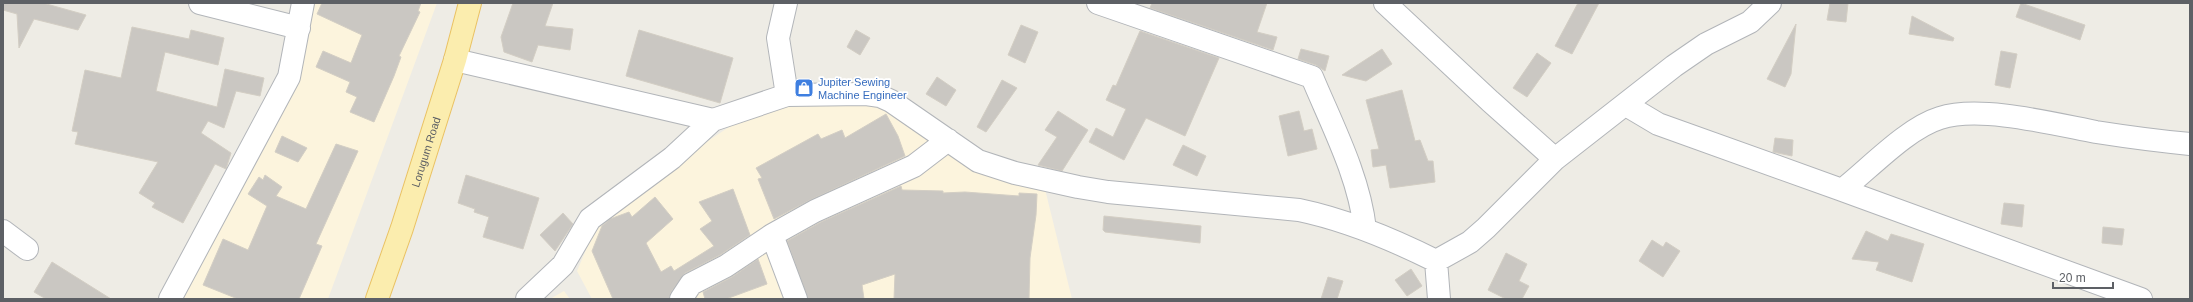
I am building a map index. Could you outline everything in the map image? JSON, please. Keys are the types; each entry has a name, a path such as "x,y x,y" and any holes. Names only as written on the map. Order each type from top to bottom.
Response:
{"main road":[{"name":"Lorugum Road","path":"377,299 402,228 455,60 470,3"}],"street":[{"path":"200,3 299,28"},
{"path":"170,299 289,77 303,3"},
{"path":"786,3 778,38 788,96"},
{"path":"1098,3 1312,76 1349,168 1363,211 1365,229"},
{"path":"1385,3 1490,101 1555,159"},
{"path":"1436,261 1470,242 1555,159 1674,66 1706,44 1750,22 1770,3"},
{"path":"455,60 713,120"},
{"path":"527,299 563,265 590,218 672,158 713,120 788,96 835,94 880,96 978,160 1015,173 1078,187 1134,195 1299,210 1328,216 1402,244 1436,261"},
{"path":"1626,105 1658,124 2141,299"},
{"path":"1842,190 1901,141 1923,126 1940,118 1966,114 2012,116 2141,140 2190,144"},
{"path":"681,299 691,284 726,266 772,235 815,211 914,166 948,140"},
{"path":"3,230 27,249"},
{"path":"772,235 796,299"},
{"path":"1436,261 1440,299"}],"shaded area":[{"path":"313,3 437,3 328,299 178,299"},
{"path":"868,100 1044,185 1072,299 592,299 577,271 599,219 669,167 735,123 804,102"},
{"path":"564,291 570,299 550,299"}],"building":[{"path":"3,3 43,3 86,15 78,30 34,19 19,48 17,14 3,10"},
{"path":"322,3 421,3 418,11 420,12 399,56 401,57 394,76 374,122 350,112 357,97 346,92 350,82 316,67 323,51 351,63 362,35 317,14"},
{"path":"513,3 553,3 545,26 573,29 570,50 538,45 532,62 504,52 501,37"},
{"path":"1152,3 1267,3 1257,32 1277,37 1273,50 1150,8"},
{"path":"1578,3 1599,3 1572,54 1555,46"},
{"path":"1830,3 1848,3 1846,22 1827,20"},
{"path":"2021,3 2085,25 2080,40 2016,17"},
{"path":"1912,16 1954,38 1953,41 1909,34"},
{"path":"1796,24 1791,74 1785,87 1767,79"},
{"path":"1021,25 1038,32 1025,63 1008,55"},
{"path":"132,27 189,39 191,30 224,38 218,65 165,52 156,91 217,107 225,69 264,78 260,96 236,91 224,128 208,121 201,133 231,153 226,169 215,164 183,223 152,207 155,203 139,193 158,162 75,144 78,132 72,131 85,70 121,78"},
{"path":"639,30 733,58 720,103 626,76"},
{"path":"856,30 870,38 860,55 847,47"},
{"path":"1140,31 1219,58 1185,136 1146,118 1124,160 1089,142 1096,128 1113,137 1126,109 1106,100 1113,85 1116,86"},
{"path":"1301,49 1329,56 1325,71 1316,65 1298,59"},
{"path":"1382,49 1392,64 1366,81 1342,75"},
{"path":"2001,51 2017,54 2010,88 1995,85"},
{"path":"1537,53 1551,63 1527,97 1513,88"},
{"path":"937,77 956,90 946,106 926,94"},
{"path":"1002,80 1017,88 986,132 977,127"},
{"path":"1402,90 1415,141 1420,140 1428,161 1433,161 1435,182 1390,188 1386,165 1373,167 1371,150 1379,149 1366,100"},
{"path":"1058,111 1088,130 1062,171 1038,165 1057,137 1045,130"},
{"path":"1299,111 1304,131 1312,129 1317,149 1288,156 1279,116"},
{"path":"886,114 898,136 905,156 810,200 774,219 758,179 762,178 756,168 818,134 821,139 842,130 845,138"},
{"path":"282,136 307,148 298,162 275,152"},
{"path":"1775,138 1793,140 1792,156 1773,152"},
{"path":"336,144 358,151 316,244 322,246 299,299 238,299 203,285 223,239 248,250 267,206 248,194 259,177 263,180 265,175 282,187 276,196 306,209"},
{"path":"1183,145 1206,156 1197,176 1173,165"},
{"path":"466,175 539,198 523,249 483,237 489,217 474,212 475,209 458,203"},
{"path":"901,186 902,190 943,191 943,193 965,192 1019,196 1019,193 1037,194 1036,215 1030,258 1029,299 894,299 895,274 862,285 864,299 808,299 787,241 821,222"},
{"path":"733,189 750,235 720,255 685,273 671,292 669,299 613,299 592,251 602,226 610,219 629,212 632,217 655,197 673,219 646,243 661,272 671,266 674,271 714,246 700,229 712,221 699,202"},
{"path":"2004,203 2024,205 2022,227 2001,224"},
{"path":"563,213 573,224 555,251 540,235"},
{"path":"1104,216 1201,226 1200,243 1105,232 1103,230"},
{"path":"2103,227 2124,229 2122,245 2102,243"},
{"path":"1866,231 1888,241 1891,234 1924,244 1912,282 1876,270 1879,262 1852,259"},
{"path":"1652,240 1663,247 1666,242 1680,251 1663,277 1639,261"},
{"path":"1506,253 1527,264 1519,281 1529,286 1522,299 1506,299 1488,290"},
{"path":"758,259 767,284 726,299 705,299 703,292 732,277"},
{"path":"52,262 111,299 46,299 34,292"},
{"path":"1411,269 1422,286 1407,296 1395,280"},
{"path":"1328,277 1343,281 1337,299 1321,299"}],"place":[{"name":"Jupiter Sewing Machine Engineer","path":"804,88"}]}
